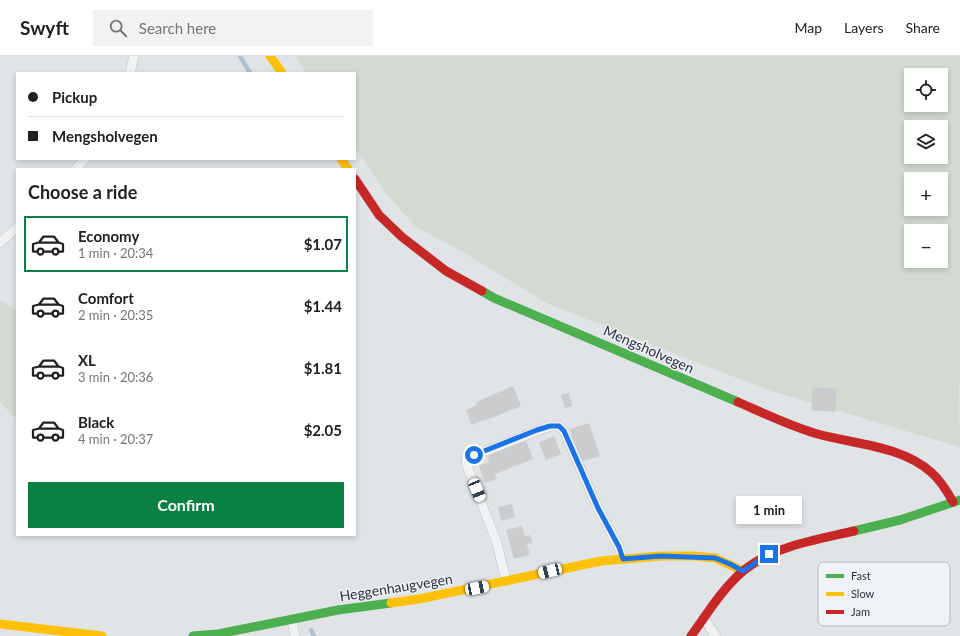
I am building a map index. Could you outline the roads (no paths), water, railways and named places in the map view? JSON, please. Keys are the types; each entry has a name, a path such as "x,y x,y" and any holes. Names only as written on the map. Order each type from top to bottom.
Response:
{"main road":[{"path":"270,56 281,72"},
{"name":"Mengsholvegen","path":"356,180 379,215 402,237 446,271 494,298 794,425 813,432 888,451 909,458 922,464 934,474 957,501 900,520 783,549 769,554 743,571 724,590 691,636"},
{"name":"Heggenhaugvegen","path":"193,636 218,634 338,610 420,599 601,561 661,556 715,558 743,571"},
{"path":"0,624 102,636"}],"lane":[{"path":"130,72 134,56"},
{"path":"77,168 84,160"},
{"path":"0,244 16,228"},
{"path":"506,582 498,544 467,466 466,460 550,426 559,426 564,431 598,508 619,547 623,559"},
{"path":"704,618 716,636"},
{"path":"292,620 294,636"}],"waterway":[{"path":"240,56 249,72"},
{"path":"311,630 314,636"}]}
